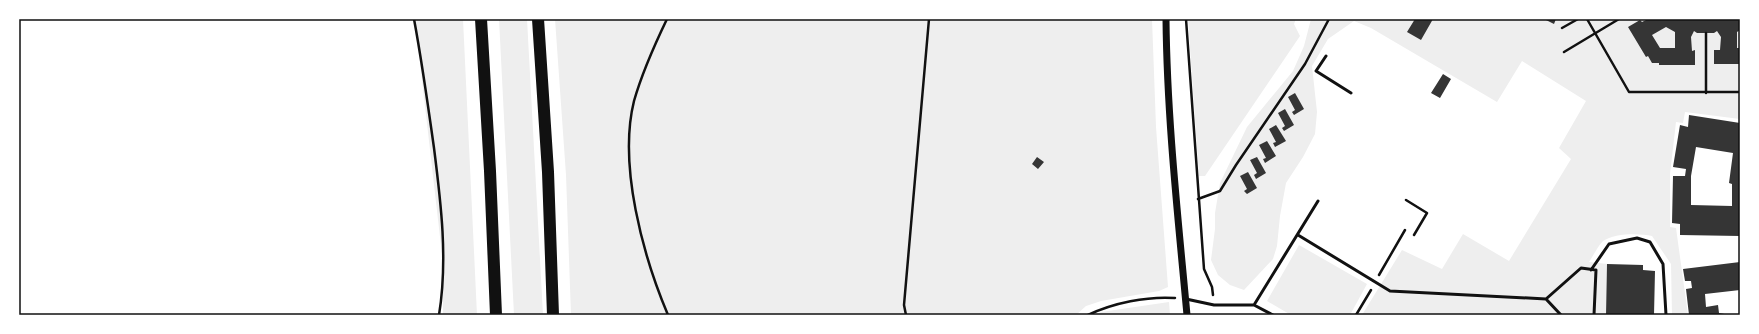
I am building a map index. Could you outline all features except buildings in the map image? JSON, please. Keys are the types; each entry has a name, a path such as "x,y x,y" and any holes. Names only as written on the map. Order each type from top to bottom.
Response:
{"highway":[{"path":"482,19 491,179 496,315"},
{"path":"538,19 548,172 554,315"}],"street":[{"path":"1166,19 1166,50 1187,315"}],"lane":[{"path":"1326,56 1316,71 1351,93"},
{"path":"1254,305 1318,202"},
{"path":"1298,235 1390,291 1546,299 1561,315"},
{"path":"1591,270 1609,244 1637,238 1650,242 1664,264 1666,315"},
{"path":"1546,299 1580,268 1596,270 1594,315"},
{"path":"1186,299 1214,305 1254,305 1274,315"}],"path":[{"path":"414,19 421,56 439,184 443,259 439,315"},
{"path":"666,19 646,64 634,102 628,142 630,167 639,225 654,282 668,315"},
{"path":"906,315 904,305 929,19"},
{"path":"1186,19 1204,269 1212,287 1214,305"},
{"path":"1198,199 1220,191 1305,64 1330,19"},
{"path":"1562,28 1578,19"},
{"path":"1587,19 1629,92 1740,92"},
{"path":"1564,52 1619,19"},
{"path":"1706,33 1706,93"},
{"path":"1406,200 1427,213 1414,234"},
{"path":"1088,315 1103,308 1142,300 1168,298 1186,299"}],"shaded area":[{"path":"415,19 463,19 477,315 443,315 443,263"},
{"path":"499,19 527,19 543,315 514,315"},
{"path":"555,19 1152,19 1156,127 1168,287 1159,291 1101,301 1086,306 1076,315 571,315 566,175"},
{"path":"1188,19 1296,19 1294,24 1300,36 1205,176 1199,176"},
{"path":"1311,19 1740,19 1740,119 1685,112 1683,123 1676,122 1670,174 1670,227 1676,228 1688,315 1672,315 1671,264 1652,236 1634,234 1614,236 1603,241 1589,262 1607,264 1606,315 1362,315 1402,250 1442,269 1463,234 1509,261 1571,159 1559,148 1586,101 1522,61 1497,102 1371,28 1354,21 1328,39 1312,66 1317,112 1315,134 1303,157 1286,183 1280,216 1277,246 1273,259 1244,290 1230,285 1218,275 1211,260 1215,229 1215,213 1220,183 1247,127 1293,71 1304,46"},
{"path":"1299,245 1367,284 1350,315 1291,315 1267,301"},
{"path":"1169,302 1170,315 1096,315 1101,312"}]}
